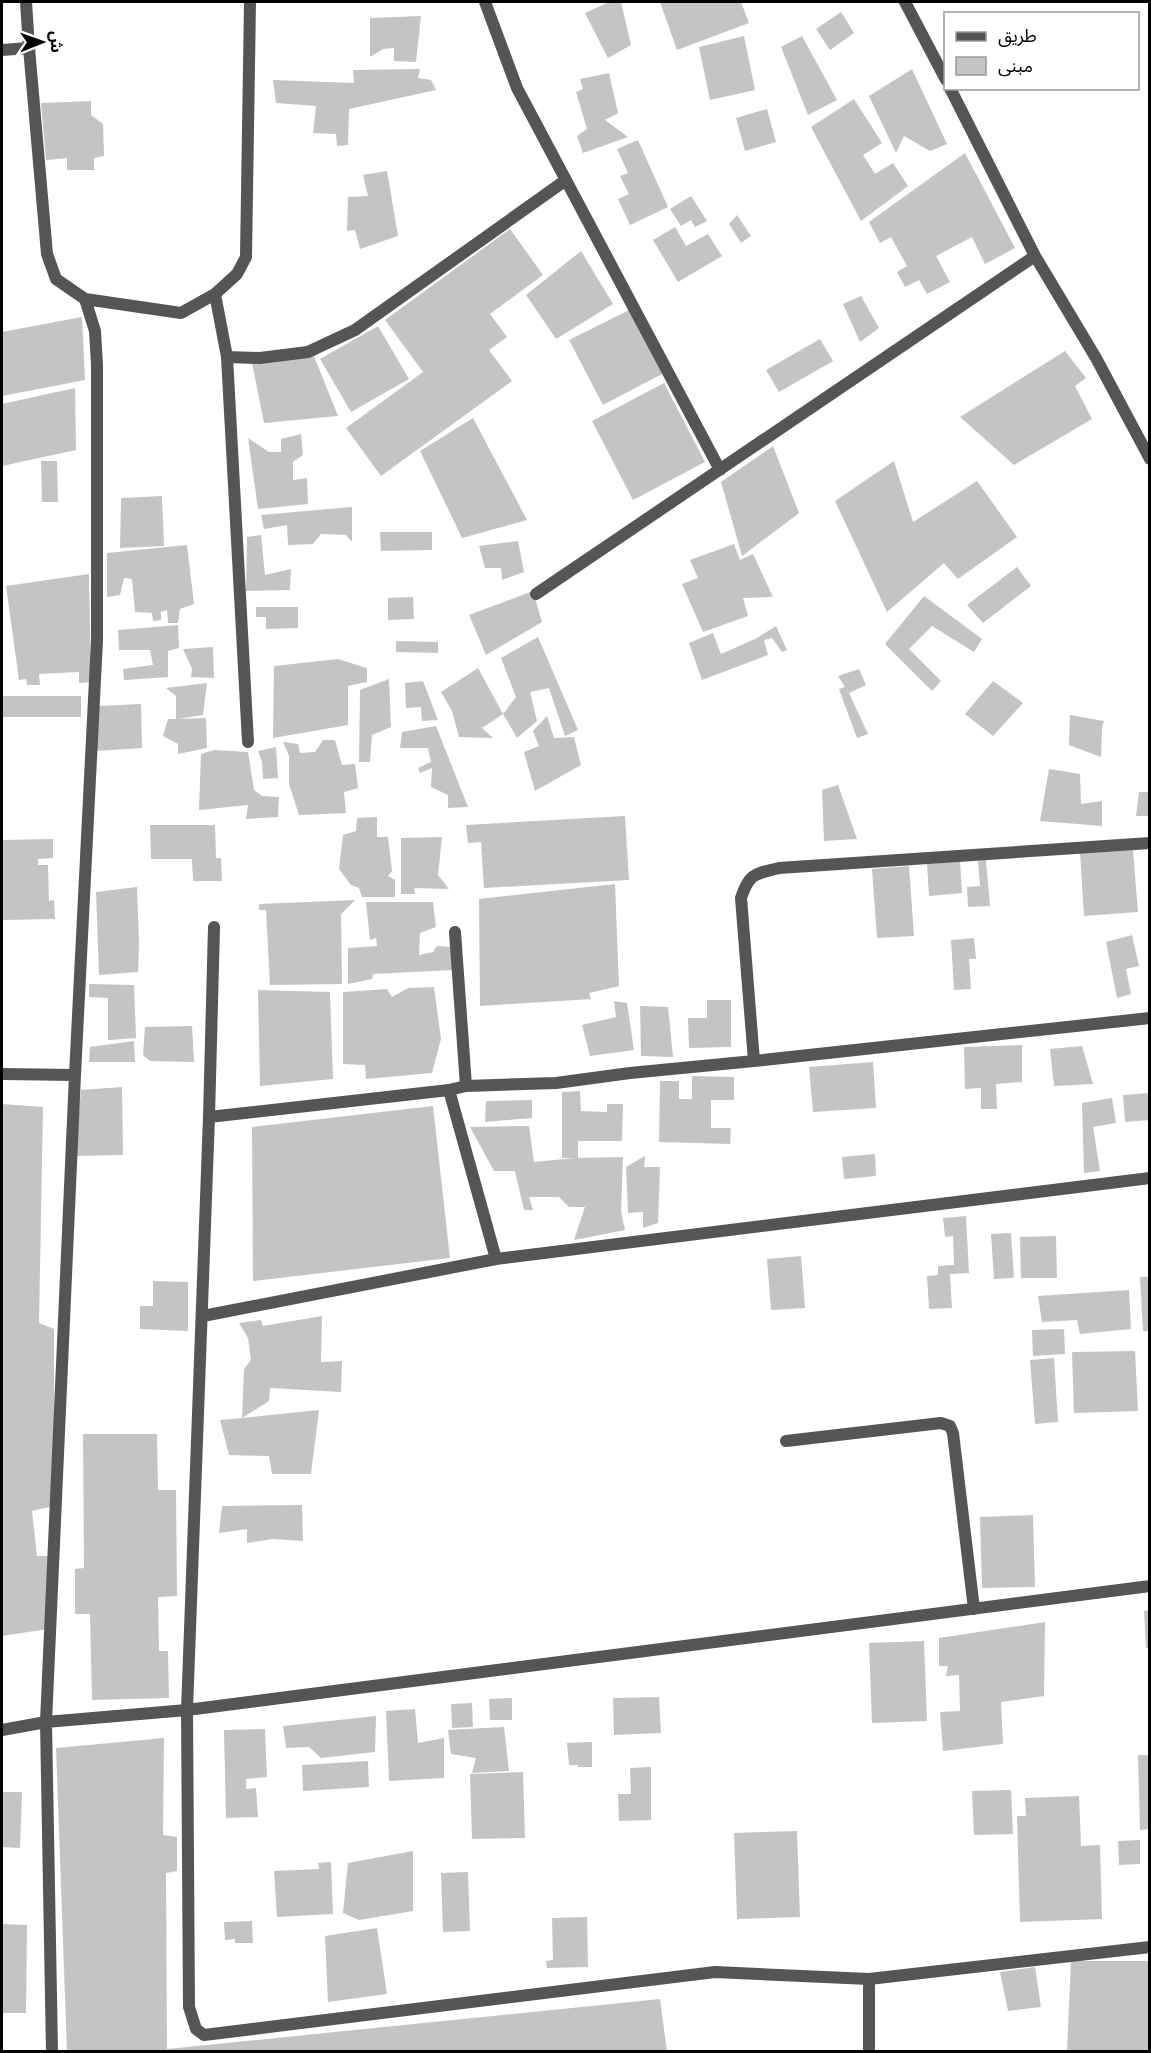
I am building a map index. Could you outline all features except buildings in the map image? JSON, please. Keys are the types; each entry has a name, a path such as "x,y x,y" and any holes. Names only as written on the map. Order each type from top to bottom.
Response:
{"street":[{"path":"26,2 47,254 56,279 84,299 181,313 215,294 237,274 246,257 250,2"},
{"path":"485,2 517,88 720,470"},
{"path":"905,2 944,78"},
{"path":"2,50 29,48"},
{"path":"951,90 1035,256 1096,358 1149,459"},
{"path":"227,357 260,358 308,352 355,330 566,180"},
{"path":"536,594 1035,256"},
{"path":"215,294 227,357 248,742"},
{"path":"52,2052 46,1722 75,1075 98,640 97,365 95,331 84,299"},
{"path":"754,1061 741,898 747,881 757,874 779,868 1149,843"},
{"path":"214,927 203,1316 187,1710 189,2007 196,2029 204,2036 216,2032 715,1972 869,1979 1149,1947"},
{"path":"455,932 466,1086"},
{"path":"209,1117 449,1090 466,1086 556,1083 630,1073 1149,1018"},
{"path":"2,1074 75,1075"},
{"path":"449,1090 496,1259"},
{"path":"203,1316 496,1259 1149,1178"},
{"path":"786,1442 941,1423 950,1426 953,1433 974,1609"},
{"path":"2,1730 46,1722 187,1710 1149,1586"},
{"path":"869,1979 869,2052"}]}
